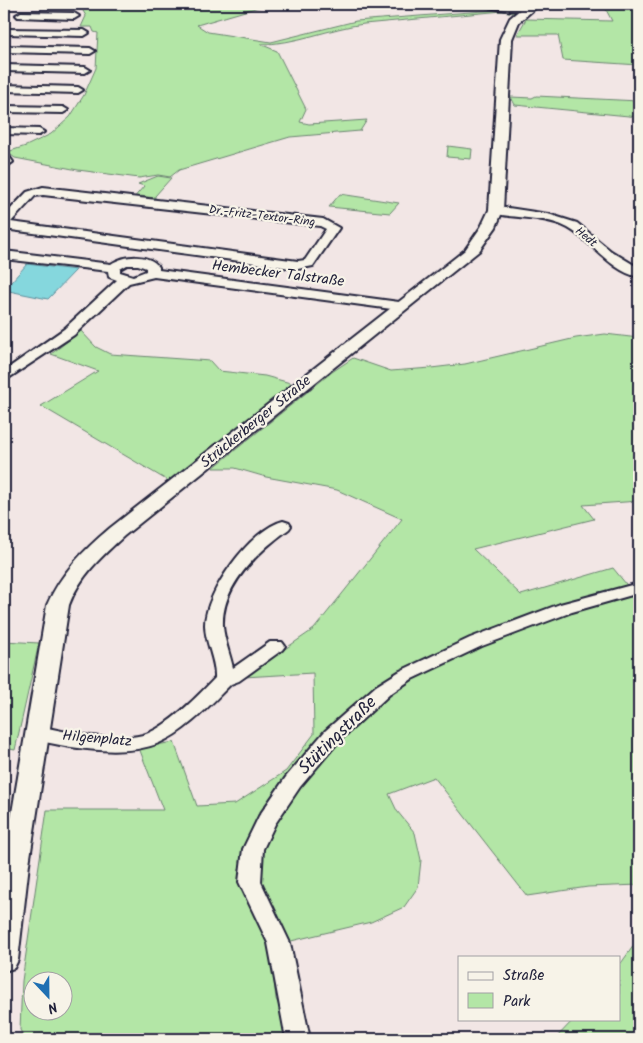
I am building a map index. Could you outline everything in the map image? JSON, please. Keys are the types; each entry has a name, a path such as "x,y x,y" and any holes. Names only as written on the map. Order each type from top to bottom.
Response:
{"main road":[{"name":"Strückerberger Straße","path":"4,960 10,864 37,733 58,606 64,588 74,574 117,532 399,306 470,253 492,222 496,210 505,48 509,30 514,20 531,6"}],"street":[{"path":"5,32 29,4"},
{"name":"Strückerberger Straße","path":"487,4 501,7 531,6"},
{"path":"21,15 74,16"},
{"path":"5,32 84,33"},
{"path":"4,49 90,51"},
{"path":"4,68 85,70"},
{"path":"4,88 78,90"},
{"path":"4,109 63,110"},
{"path":"4,131 39,132"},
{"path":"4,157 7,162 4,165"},
{"name":"Dr.-Fritz-Textor-Ring","path":"43,191 323,223 333,228 309,263 301,265 152,246 4,224 29,195 43,191"},
{"name":"Hedt","path":"496,210 548,218 573,226 607,254 639,273"},
{"path":"140,261 152,246"},
{"path":"4,255 114,268 123,262 140,261 153,267 152,273"},
{"path":"4,377 69,332 126,279 114,274 114,268"},
{"name":"Hembecker Talstraße","path":"126,279 143,278 152,273 399,306"},
{"path":"224,680 222,658 214,626 216,600 243,561 269,535 283,526"},
{"name":"Stütingstraße","path":"298,1039 279,943 250,882 253,849 266,821 293,782 332,736 384,690 406,675 485,638 566,608 639,588"},
{"name":"Hilgenplatz","path":"37,733 120,744 147,741 161,735 224,680 232,677 276,646"}],"green space":[{"path":"79,4 269,4 197,25 208,32 271,42 356,21 521,8 513,13 503,11 364,24 286,42 260,44 277,51 306,109 300,122 309,124 367,120 360,131 290,137 179,170 170,177 158,175 139,178 78,170 15,158 7,152 26,146 51,134 70,117 84,95 96,68 98,33 94,32 92,27 81,27 86,16"},
{"path":"603,4 639,4 639,65 563,60 558,35 517,35 526,19 612,21"},
{"path":"536,96 639,101 639,117 515,105 511,97 532,98"},
{"path":"448,146 472,149 471,159 447,157"},
{"path":"158,176 171,178 155,198 140,196 137,199 133,199 144,186 138,184"},
{"path":"340,194 399,203 390,213 329,207"},
{"path":"81,331 96,347 110,354 210,361 219,371 265,376 294,384 170,482 41,406 98,371 51,354"},
{"path":"605,334 639,338 639,501 583,505 594,519 473,549 521,595 613,568 635,595 639,594 639,885 588,887 527,896 434,777 389,794 397,811 415,833 421,860 418,887 404,907 371,922 270,946 276,999 287,1024 287,1039 25,1039 20,1030 22,981 22,1020 72,1020 72,970 24,970 47,810 163,810 139,748 174,742 197,806 235,804 286,771 314,734 313,673 244,677 314,629 402,519 337,490 266,477 235,468 213,468 332,372 353,358 391,371 465,364 576,338"},
{"path":"4,641 39,643 15,750 4,748"},
{"path":"639,938 639,1039 555,1039 573,1020 620,1020 620,965"}],"water":[{"path":"27,264 76,270 48,299 4,290"}]}
